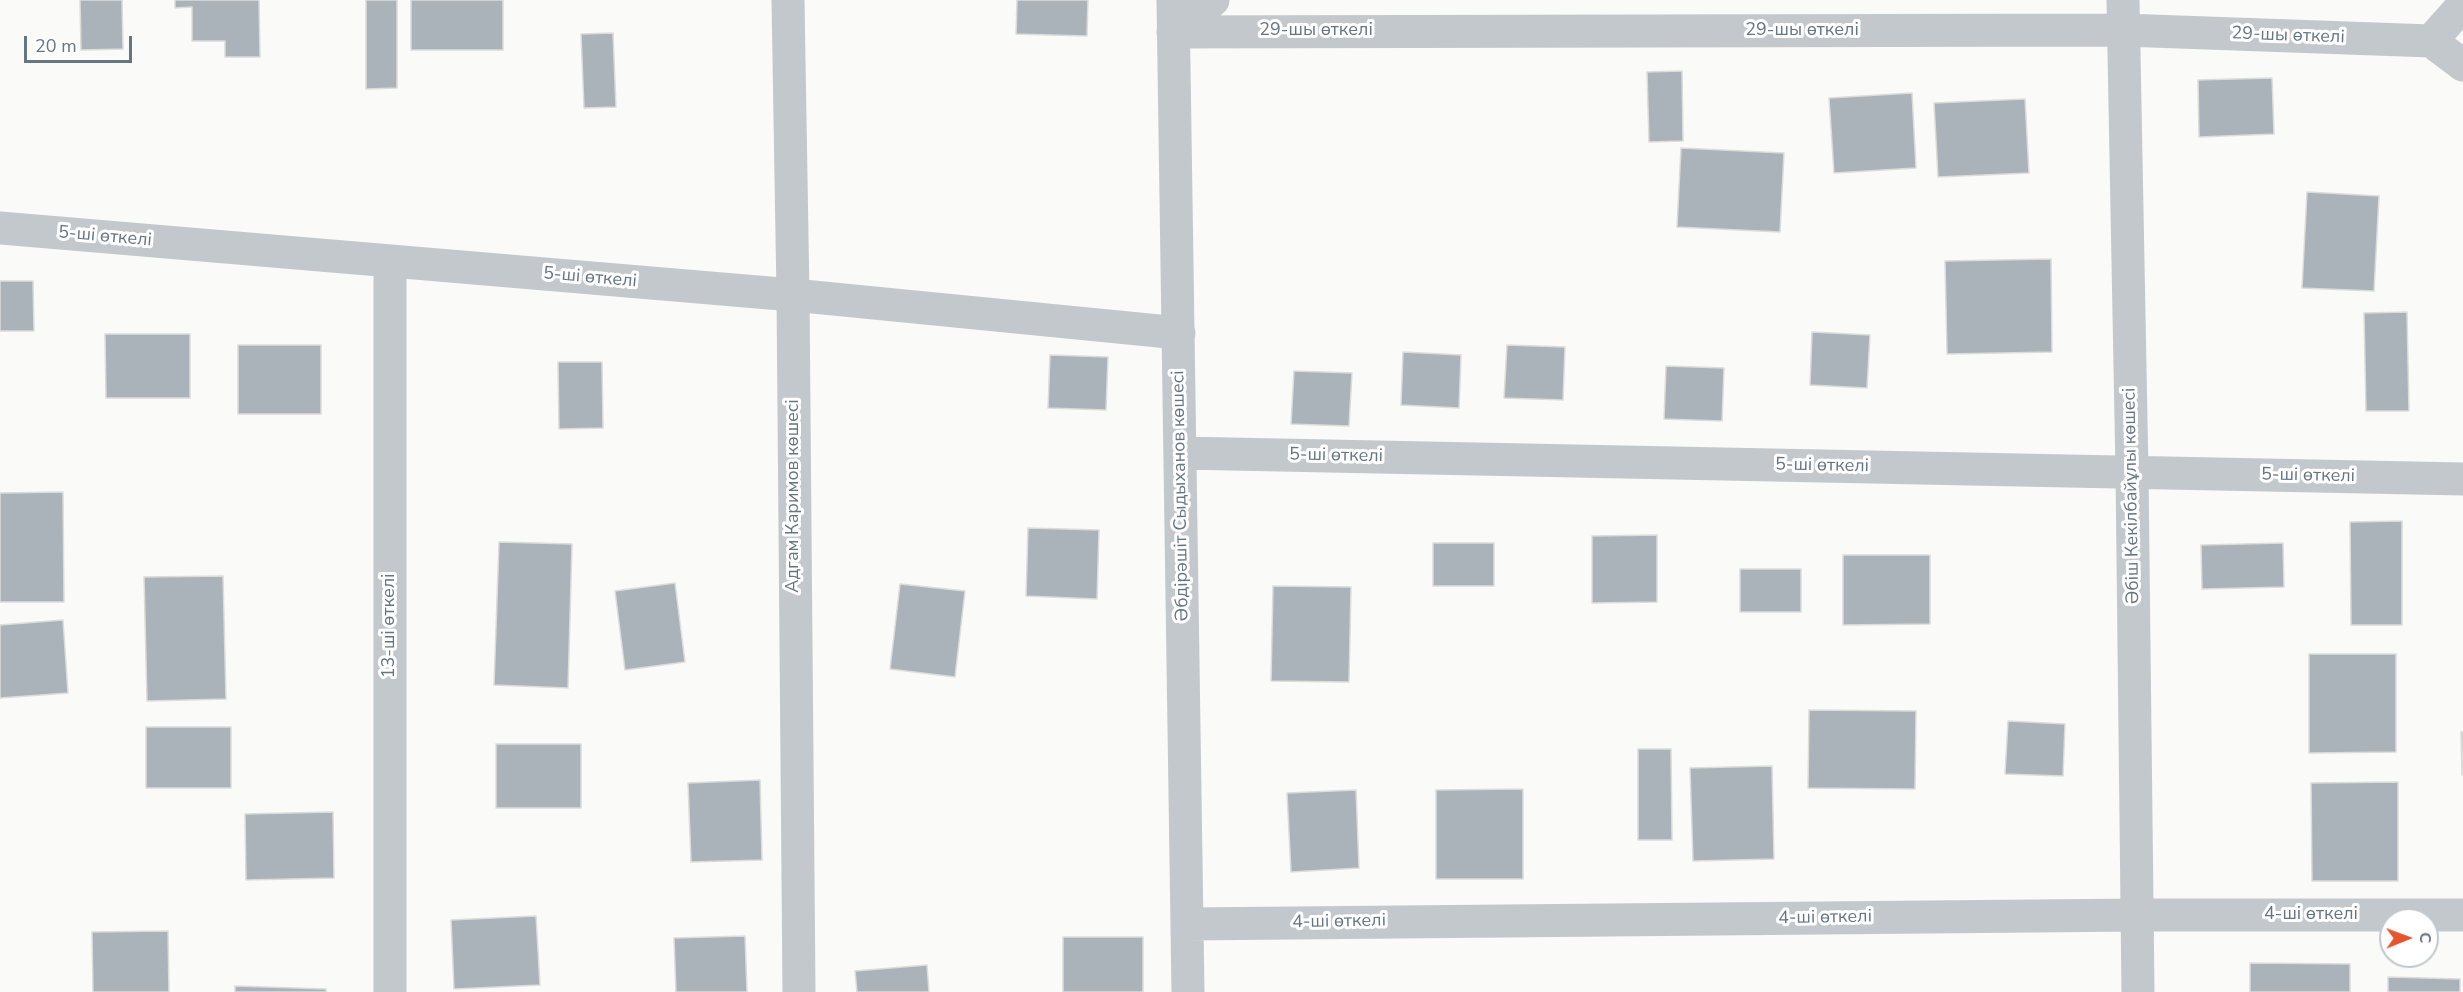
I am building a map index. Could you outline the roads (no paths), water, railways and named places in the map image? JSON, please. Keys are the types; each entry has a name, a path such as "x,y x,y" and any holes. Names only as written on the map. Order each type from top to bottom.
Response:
{"street":[{"name":"Адгам Каримов көшесі","path":"788,0 799,992"},
{"path":"1173,16 1213,0"},
{"path":"2463,5 2431,41 2463,65"},
{"name":"29-шы өткелі","path":"1173,16 2123,15 2431,41"},
{"name":"Әбіш Кекілбайұлы көшесі","path":"2123,15 2139,915 2138,992"},
{"name":"Әбдірәшіт Сыдыханов көшесі","path":"1173,16 1188,992"},
{"name":"5-ші өткелі","path":"0,228 793,295 1179,333"},
{"name":"13-ші өткелі","path":"390,261 390,992"},
{"name":"5-ші өткелі","path":"1181,453 2463,479"},
{"name":"4-ші өткелі","path":"1187,924 2139,915 2463,915"}]}
